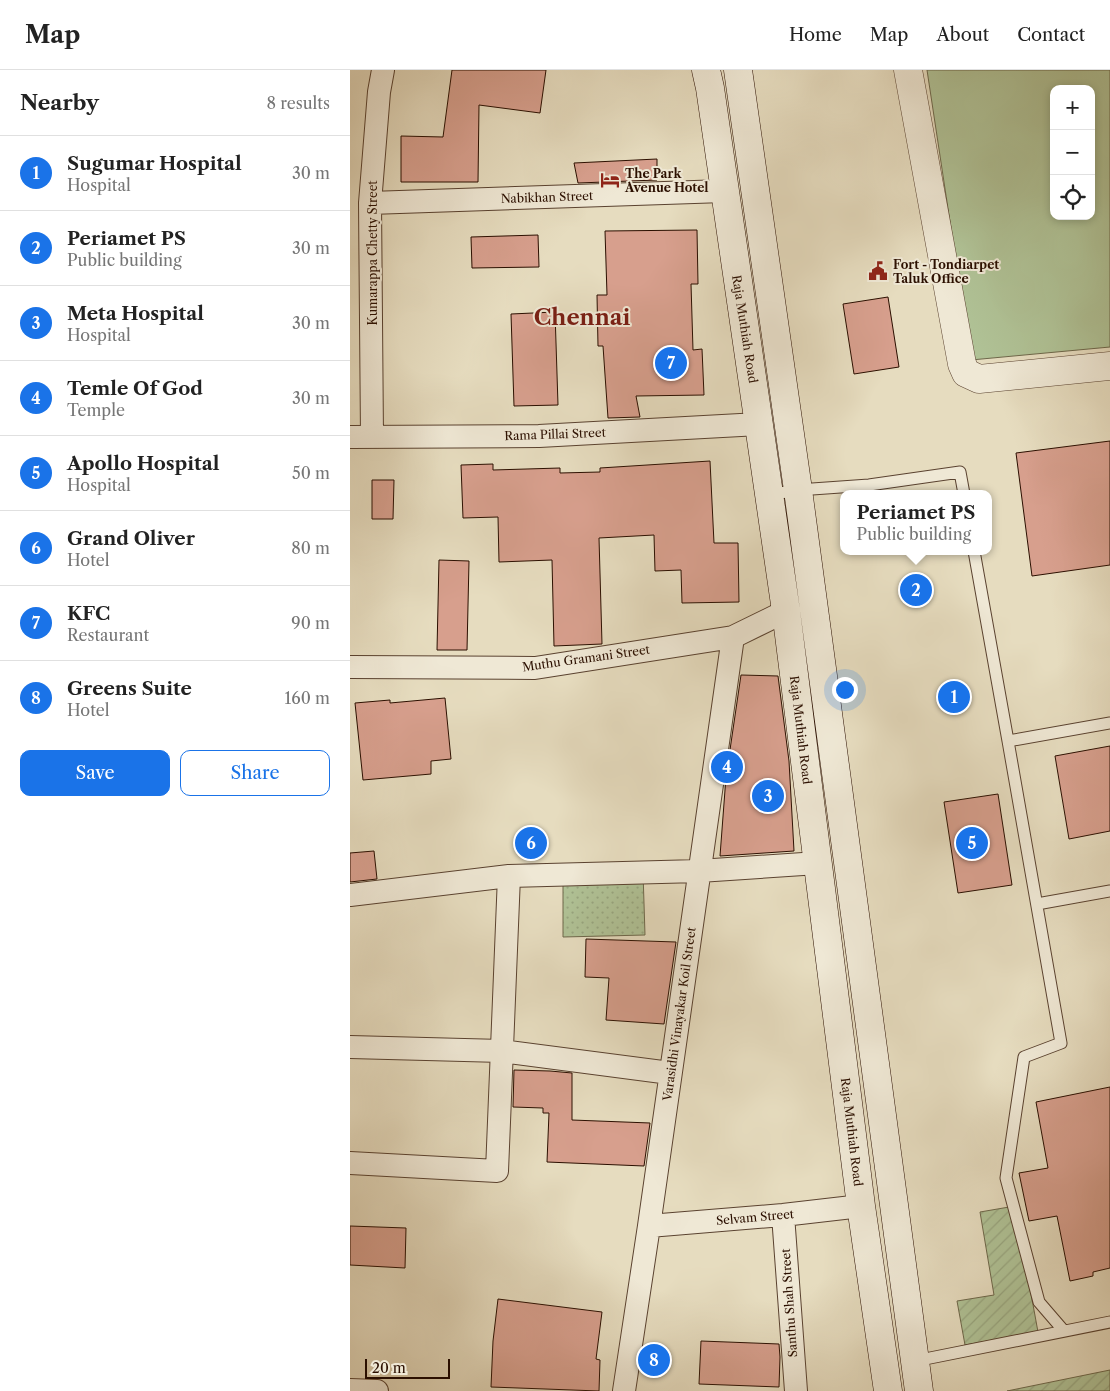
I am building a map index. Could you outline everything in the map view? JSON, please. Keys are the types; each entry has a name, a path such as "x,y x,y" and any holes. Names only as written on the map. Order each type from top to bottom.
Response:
{"main road":[{"name":"Raja Muthiah Road","path":"706,70 786,611 862,1206 888,1391"},
{"path":"738,70 798,490 919,1391"},
{"path":"908,70 960,354 966,373 979,379 1110,366"}],"street":[{"name":"Kumarappa Chetty Street","path":"361,437 370,203 379,92 383,70"},
{"name":"Nabikhan Street","path":"370,203 724,191"},
{"name":"Rama Pillai Street","path":"361,437 539,436 759,424"},
{"name":"Muthu Gramani Street","path":"350,667 536,668 732,637 786,611"},
{"name":"Varasidhi Vinayakar Koil Street","path":"624,1391 732,637"},
{"path":"350,894 509,876 699,871 818,863"},
{"path":"350,1163 497,1171 509,876"},
{"path":"350,1047 502,1050 670,1073"},
{"name":"Selvam Street","path":"649,1226 783,1215 862,1206"},
{"name":"Santhu Shah Street","path":"783,1215 796,1391"},
{"path":"350,1390 377,1391"}],"lane":[{"path":"768,495 798,490 869,486 960,472 963,490"},
{"path":"975,555 1061,1044 1024,1057 1006,1178 1039,1302 1064,1331"},
{"path":"1008,740 1110,723"},
{"path":"1037,904 1110,891"},
{"path":"915,1360 1110,1322"}],"green space":[{"path":"927,70 1110,70 1110,347 971,360"},
{"path":"643,872 645,935 563,937 563,875"},
{"path":"1015,1206 1038,1332 965,1345 957,1301 994,1295 980,1212"},
{"path":"1110,1370 1110,1391 1007,1391"}],"building":[{"path":"452,70 546,70 540,113 479,105 478,182 401,182 401,136 443,137"},
{"path":"657,159 657,180 578,183 574,163"},
{"path":"697,230 698,284 691,284 693,350 702,349 704,395 636,396 640,417 608,418 603,346 598,346 597,295 607,295 605,231"},
{"path":"538,235 539,267 472,268 471,237"},
{"path":"888,297 899,367 854,374 843,304"},
{"path":"555,312 558,405 514,406 511,314"},
{"path":"1110,441 1110,565 1032,576 1016,453"},
{"path":"710,461 714,543 738,543 739,602 682,603 681,570 655,571 654,535 599,538 602,644 554,646 552,560 499,562 498,517 463,518 461,465 493,464 493,470 560,468 560,473 600,472 600,468"},
{"path":"372,480 394,480 393,519 372,519"},
{"path":"439,560 469,561 467,650 437,650"},
{"path":"741,675 778,676 789,761 794,851 720,856 726,777"},
{"path":"445,698 451,759 431,761 431,774 363,780 355,703 390,700 390,703"},
{"path":"1110,746 1110,831 1069,839 1055,756"},
{"path":"998,794 1012,885 958,893 944,802"},
{"path":"374,851 377,879 350,882 350,853"},
{"path":"586,939 676,942 664,1024 606,1020 609,978 585,977"},
{"path":"514,1070 572,1073 572,1120 650,1123 644,1166 547,1162 549,1113 543,1113 543,1108 513,1107"},
{"path":"1110,1087 1110,1268 1093,1272 1093,1276 1070,1281 1057,1216 1029,1221 1019,1173 1048,1168 1036,1102"},
{"path":"350,1226 406,1228 405,1268 350,1265"},
{"path":"498,1299 602,1312 596,1359 600,1360 599,1391 491,1387 493,1341"},
{"path":"701,1341 779,1344 779,1387 699,1384"}],"place":[{"name":"The Park Avenue Hotel","path":"610,180"},
{"name":"Fort - Tondiarpet Taluk Office","path":"878,271"},
{"name":"KFC","path":"671,363"},
{"name":"Periamet PS","path":"916,590"},
{"name":"Sugumar Hospital","path":"954,697"},
{"name":"Temle Of God","path":"727,767"},
{"name":"Meta Hospital","path":"768,796"},
{"name":"Grand Oliver","path":"531,843"},
{"name":"Apollo Hospital","path":"972,843"},
{"name":"Greens Suite","path":"654,1360"}],"district":[{"name":"Chennai","path":"582,317"}]}
